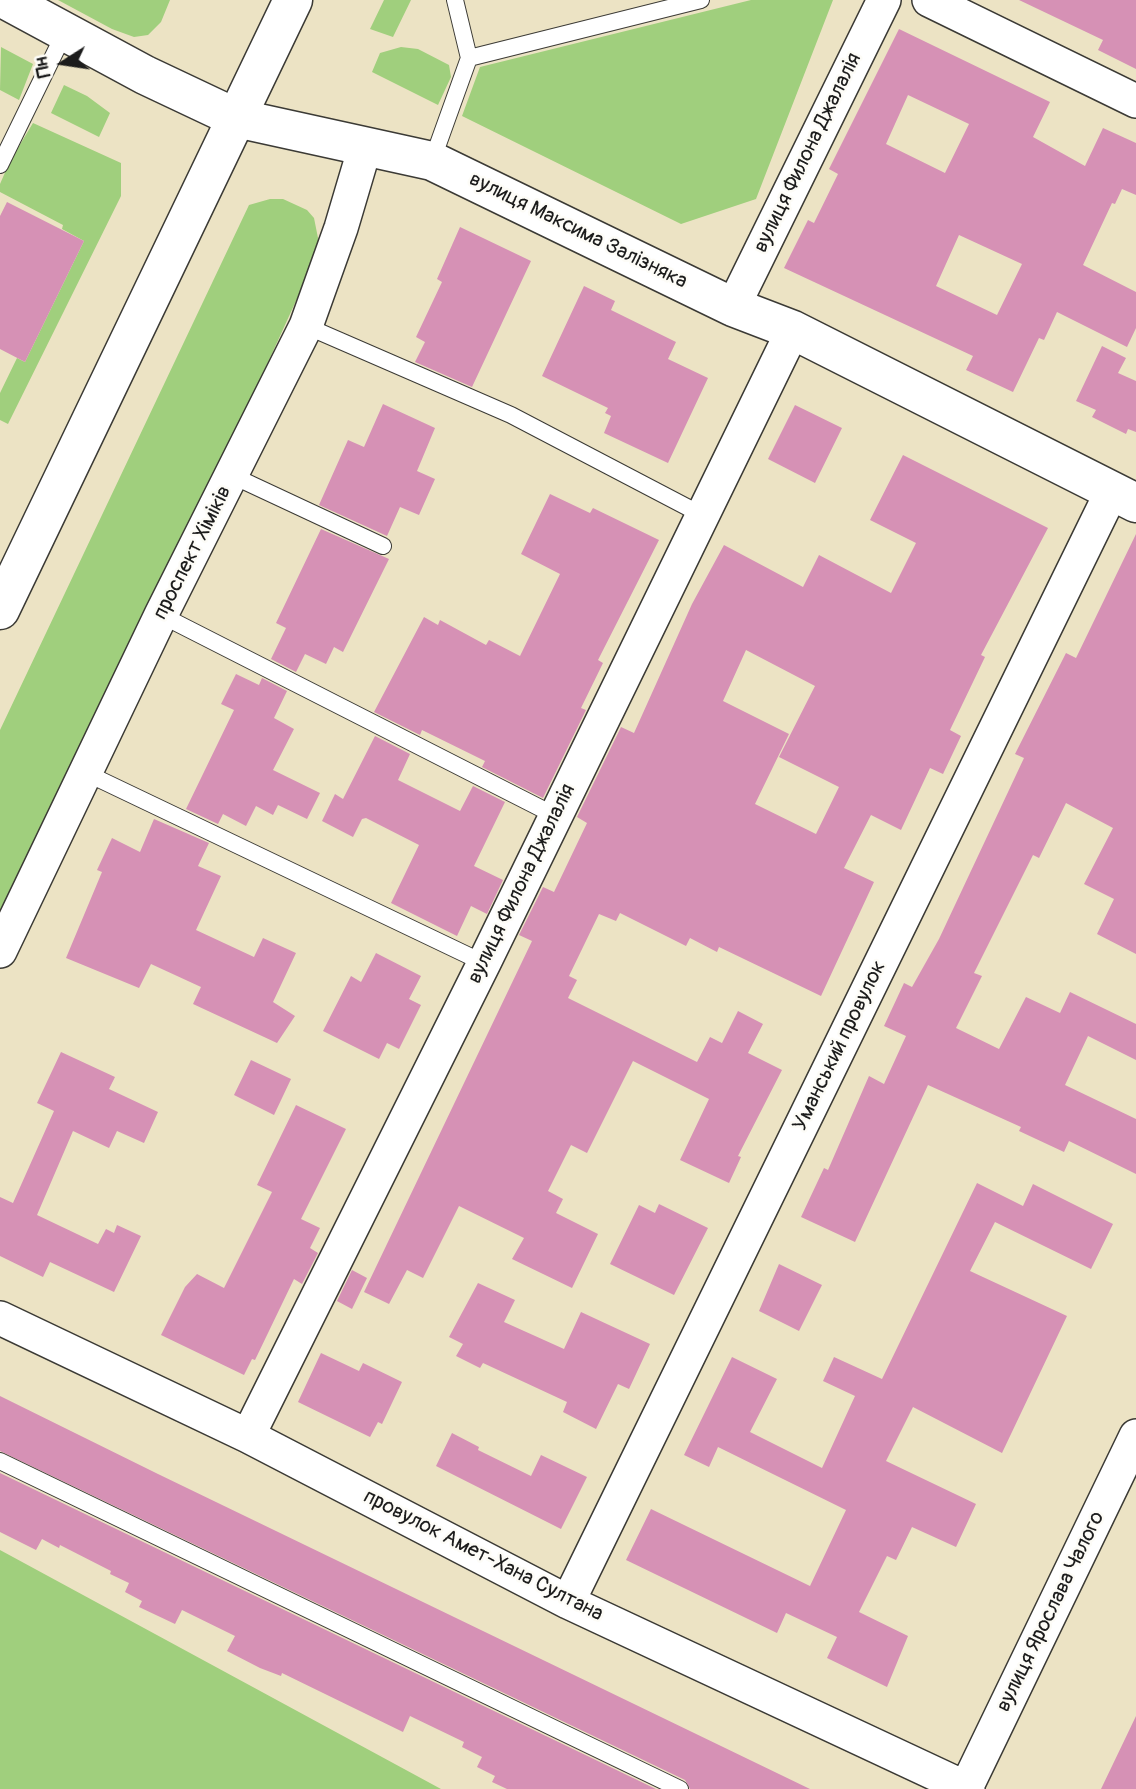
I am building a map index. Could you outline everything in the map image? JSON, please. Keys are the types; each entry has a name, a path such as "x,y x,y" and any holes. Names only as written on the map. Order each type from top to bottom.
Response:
{"street":[{"name":"вулиця Максима Залізняка","path":"6,0 145,75 236,118 432,161 733,307 793,330 1124,497"},
{"path":"0,610 293,0"},
{"name":"вулиця Филона Джалалія","path":"733,307 884,0"},
{"path":"929,0 1136,101"},
{"name":"проспект Хіміків","path":"0,951 84,772 306,326 341,228 365,147"},
{"name":"вулиця Филона Джалалія","path":"248,1436 484,963 793,330"},
{"name":"Уманський провулок","path":"568,1602 1124,497"},
{"name":"провулок Амет-Хана Султана","path":"0,1318 248,1436 568,1602 967,1788"},
{"name":"вулиця Ярослава Чалого","path":"967,1788 1136,1436"}],"lane":[{"path":"432,161 469,58 455,0"},
{"path":"469,58 701,0"},
{"path":"0,165 65,32"},
{"path":"306,326 512,415 704,516"},
{"path":"231,475 383,546"},
{"path":"161,615 554,815"},
{"path":"84,772 484,963"},
{"path":"0,1461 680,1789"}],"green space":[{"path":"58,0 170,0 161,22 148,35 134,37 112,29"},
{"path":"384,0 411,0 393,37 370,29"},
{"path":"751,0 833,0 756,199 681,224 462,116 480,67"},
{"path":"1,47 33,64 19,100 0,90"},
{"path":"401,47 418,49 449,65 451,77 438,105 372,72 380,53"},
{"path":"64,85 87,96 110,113 99,137 51,113"},
{"path":"33,123 121,163 121,196 8,424 0,420 0,393 17,358 25,362 84,241 62,229 63,225 0,192 0,184 10,161"},
{"path":"270,199 283,199 307,210 314,218 320,248 270,358 0,914 0,730 249,205"},
{"path":"0,1550 441,1789 0,1789"}],"building":[{"path":"1019,0 1136,0 1136,69 1098,50 1103,40"},
{"path":"899,29 1050,102 1033,137 1085,166 1103,128 1136,143 1136,195 1122,189 1115,204 1112,203 1083,265 1136,292 1136,328 1127,347 1057,312 1044,340 1039,338 1013,392 966,370 973,356 784,268 808,220 814,223 838,174 829,169","holes":["908,95 969,124 945,173 886,144","959,235 1022,264 997,315 936,286"]},
{"path":"7,202 84,241 25,362 0,349 0,216"},
{"path":"460,227 531,261 472,387 415,362 425,342 416,337 442,282 437,279"},
{"path":"584,286 615,301 611,310 676,342 668,359 708,378 668,463 604,433 611,416 605,413 608,408 542,376"},
{"path":"1102,346 1126,358 1118,373 1136,381 1136,432 1128,429 1126,434 1092,417 1096,410 1076,401"},
{"path":"383,404 435,428 417,471 435,479 419,515 400,507 387,536 319,505 348,440 364,447"},
{"path":"795,405 842,428 815,483 768,459"},
{"path":"903,455 1048,528 981,655 985,657 950,730 961,736 943,774 930,768 901,830 871,815 844,868 874,882 821,996 719,947 717,952 690,938 686,946 620,913 616,921 599,914 569,976 577,980 568,998 697,1062 710,1037 722,1043 738,1011 763,1024 748,1053 782,1070 738,1156 741,1157 729,1183 680,1160 709,1099 633,1061 587,1153 571,1145 548,1191 563,1199 556,1213 598,1234 572,1288 512,1259 524,1238 459,1206 423,1278 407,1270 389,1304 364,1292 532,941 519,935 543,887 554,892 587,823 577,817 621,727 634,733 692,604 724,545 803,587 819,555 891,593 916,543 870,520","holes":["746,650 815,686 779,757 839,787 816,834 755,804 789,734 723,701"]},
{"path":"550,494 590,513 593,508 659,540 598,660 603,663 581,708 586,710 543,798 482,767 485,761 422,730 420,735 374,712 424,617 438,625 440,620 486,645 489,640 520,656 560,574 521,554"},
{"path":"321,529 389,559 343,652 334,647 326,664 305,654 296,672 271,659 286,628 276,623"},
{"path":"1136,534 1136,954 1097,934 1114,899 1084,884 1113,828 1066,803 1039,858 1033,855 974,973 982,976 956,1028 999,1049 1026,997 1060,1013 1070,992 1136,1024 1136,1060 1088,1036 1065,1085 1136,1119 1136,1174 1069,1141 1064,1152 1019,1131 1021,1127 928,1085 855,1242 801,1217 824,1168 828,1170 869,1076 884,1084 906,1036 884,1026 904,983 912,987 939,939 1024,758 1015,754 1066,653 1076,658"},
{"path":"236,674 259,685 262,678 287,691 274,718 294,729 273,770 320,793 307,819 278,805 273,815 256,806 246,826 223,814 218,824 186,809 234,710 221,704"},
{"path":"375,736 410,754 398,780 460,811 473,786 505,802 474,866 503,880 487,914 471,906 457,936 391,903 419,845 366,818 362,819 353,837 322,821 335,794 343,799"},
{"path":"154,819 209,843 198,866 221,876 196,930 254,957 263,938 296,953 273,1002 295,1016 277,1043 193,1004 201,987 151,964 139,988 66,958 102,872 97,870 112,838 140,852"},
{"path":"376,953 421,976 409,999 421,1005 399,1049 387,1043 379,1059 323,1031 351,976 361,982"},
{"path":"61,1052 115,1077 109,1089 158,1112 144,1143 117,1131 109,1148 73,1131 37,1215 98,1244 106,1229 114,1233 117,1225 141,1236 114,1292 50,1262 43,1277 0,1256 0,1197 13,1203 54,1111 37,1103"},
{"path":"251,1060 291,1079 274,1115 234,1095"},
{"path":"296,1105 346,1129 301,1219 320,1228 310,1248 318,1253 302,1284 294,1279 255,1360 252,1359 244,1375 161,1335 185,1287 197,1274 224,1288 272,1192 257,1185"},
{"path":"977,1183 1023,1206 1033,1184 1113,1224 1091,1269 995,1222 970,1271 1067,1316 1002,1453 913,1407 886,1461 976,1504 956,1547 912,1527 896,1560 887,1556 859,1612 908,1636 887,1687 827,1658 837,1637 786,1613 777,1633 626,1560 651,1509 810,1586 846,1510 718,1447 709,1467 684,1455 732,1357 777,1379 750,1432 822,1468 855,1396 823,1381 834,1357 882,1379"},
{"path":"659,1204 708,1228 674,1295 610,1264 639,1205 655,1213"},
{"path":"779,1264 822,1285 799,1331 759,1311"},
{"path":"352,1270 367,1278 352,1309 337,1301"},
{"path":"478,1283 515,1300 504,1322 564,1349 581,1312 650,1344 629,1389 618,1384 596,1429 563,1412 567,1402 483,1363 480,1368 456,1356 463,1344 449,1337"},
{"path":"321,1353 359,1371 363,1363 402,1382 382,1424 378,1422 370,1437 298,1402"},
{"path":"0,1396 810,1789 690,1789 685,1780 0,1451"},
{"path":"452,1433 479,1447 478,1450 531,1476 541,1455 587,1477 561,1529 436,1466"},
{"path":"0,1473 656,1789 507,1789 492,1782 495,1776 477,1767 482,1757 462,1747 464,1742 410,1716 403,1732 282,1673 281,1676 260,1668 227,1651 235,1636 182,1610 175,1624 139,1607 142,1601 125,1592 129,1583 110,1574 111,1571 60,1545 59,1548 42,1539 36,1550 0,1532"},
{"path":"1136,1716 1136,1789 1101,1789"}]}
